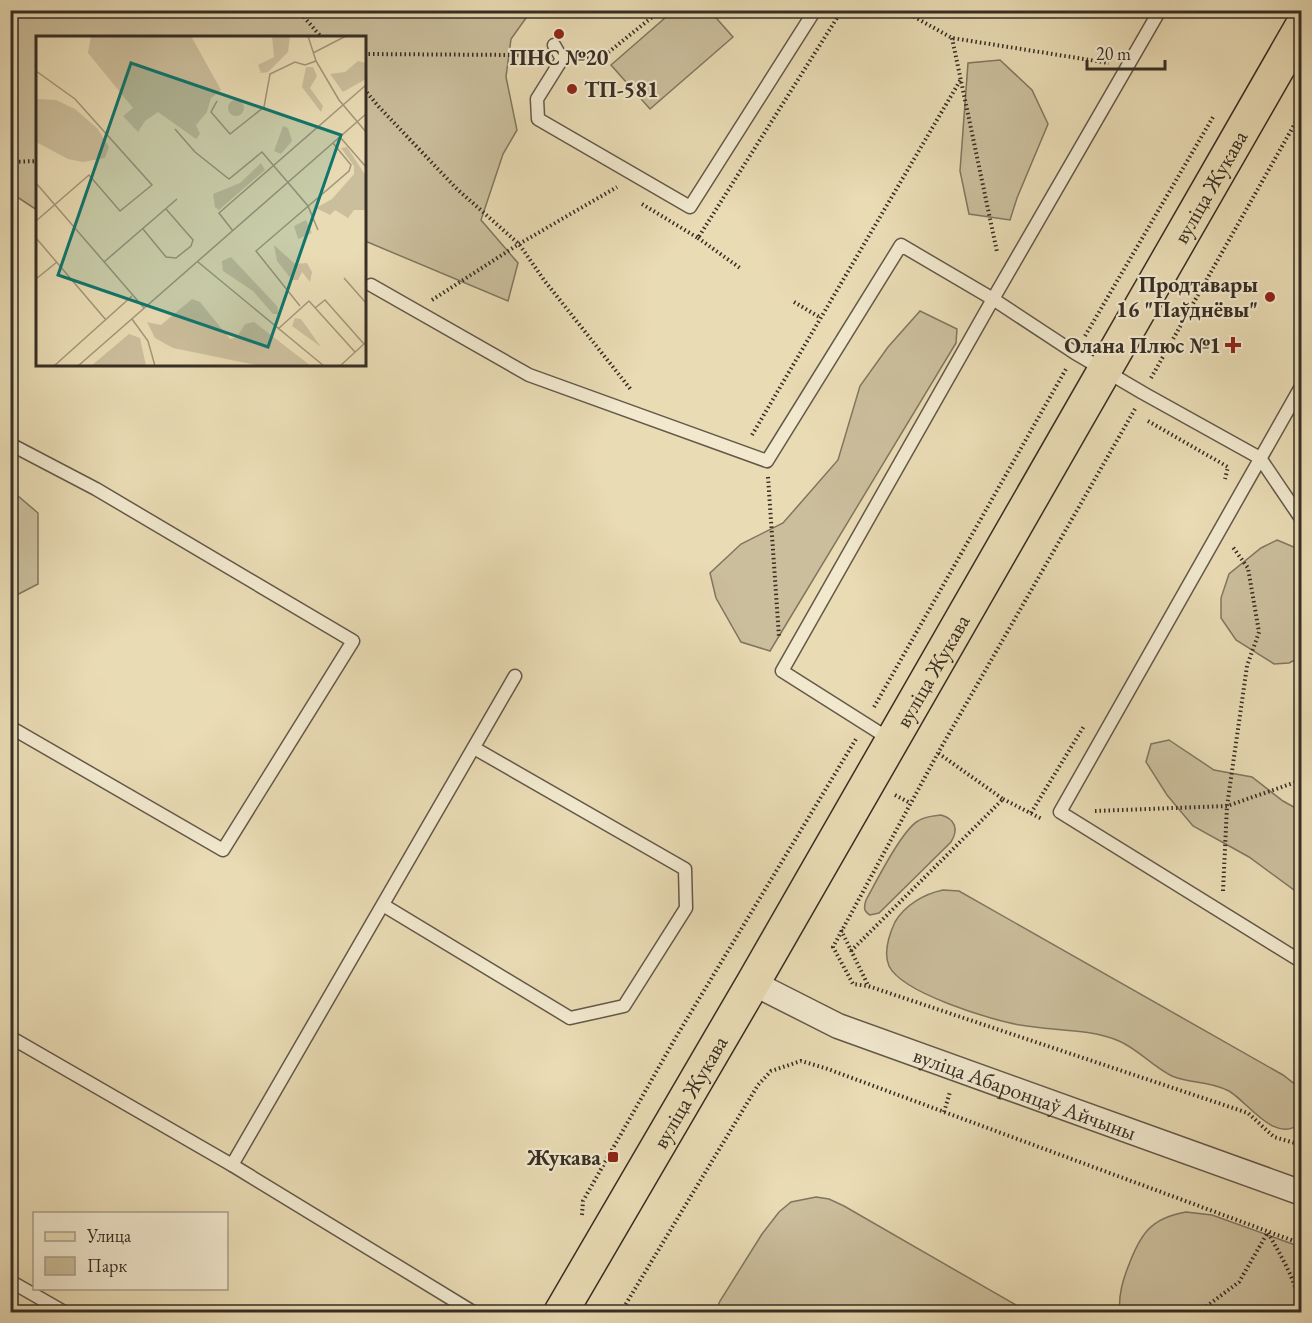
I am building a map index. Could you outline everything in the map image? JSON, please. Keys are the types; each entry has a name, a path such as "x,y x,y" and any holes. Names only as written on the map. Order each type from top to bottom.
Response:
{"main road":[{"name":"вуліца Жукава","path":"550,1312 753,983 1105,370 1288,59 1302,26"}],"street":[{"name":"вуліца Абаронцаў Айчыны","path":"753,983 838,1026 1302,1193"}],"lane":[{"path":"554,45 562,59 537,99 538,119 690,207 815,10"},
{"path":"892,740 782,671 1160,10"},
{"path":"371,285 529,375 767,461 901,245 993,299 1075,353 1260,458 1302,520"},
{"path":"1302,385 1060,812 1302,962"},
{"path":"10,444 96,489 353,641 223,850 10,727"},
{"path":"232,1165 515,676"},
{"path":"383,905 570,1018 624,1006 686,908 685,869 474,748"},
{"path":"10,1037 232,1165 452,1307 473,1312"},
{"path":"10,1281 64,1312"}],"path":[{"path":"298,10 320,36"},
{"path":"366,54 517,55 562,59 605,55 661,10"},
{"path":"902,10 952,38 1128,66"},
{"path":"952,38 1004,281"},
{"path":"742,452 961,79"},
{"path":"366,91 457,189 519,244 544,280 656,422"},
{"path":"1302,111 1134,412 938,753 833,947 853,984 868,986 1248,1113 1274,1137 1302,1145"},
{"path":"582,1220 583,1200 676,1037 865,724 1084,337 1215,112"},
{"path":"10,162 36,161"},
{"path":"416,310 519,244 636,176"},
{"path":"698,238 740,268"},
{"path":"794,303 820,318"},
{"path":"1075,331 1084,337"},
{"path":"1134,412 1228,467 1223,489"},
{"path":"767,461 782,671"},
{"path":"1219,530 1248,568 1259,632 1247,666 1227,806 1222,913"},
{"path":"1086,722 1031,813 1227,806 1302,780"},
{"path":"851,951 1003,799 938,753"},
{"path":"841,929 868,986"},
{"path":"621,1312 758,1085 771,1071 801,1061 1302,1244"},
{"path":"1199,1312 1239,1282 1268,1232"},
{"path":"1268,1232 1288,1270 1300,1305 1299,1312"},
{"path":"525,1312 550,1312"}],"green space":[{"path":"10,11 531,11 511,39 506,77 517,130 503,154 481,220 518,263 508,301 366,241 366,36 36,36 36,209 11,193"},
{"path":"673,11 710,11 733,37 650,109 611,65"},
{"path":"1000,60 1032,90 1048,124 1010,220 969,214 960,171 968,63"},
{"path":"920,311 957,329 956,343 770,651 741,642 716,598 710,573 741,544 783,523 838,460 860,386 888,347"},
{"path":"11,490 38,513 38,584 11,598"},
{"path":"1277,540 1301,550 1302,622 1296,624 1297,659 1289,663 1274,664 1236,640 1221,618 1221,598 1229,574 1261,548"},
{"path":"1169,740 1214,770 1252,777 1283,801 1301,811 1301,895 1249,857 1193,826 1167,795 1146,762 1151,744"},
{"path":"941,815 950,819 954,825 955,833 951,842 879,913 870,915 865,909 866,900 905,835 921,819"},
{"path":"943,890 959,891 1283,1075 1301,1089 1301,1123 1282,1129 1272,1126 1229,1091 1214,1085 1172,1076 1119,1041 1095,1034 1007,1022 948,1004 911,986 897,976 887,961 891,932 899,916 910,905 922,897"},
{"path":"816,1197 829,1199 844,1206 1028,1312 715,1312 762,1234 779,1212 791,1202"},
{"path":"1186,1212 1212,1215 1301,1247 1301,1312 1120,1312 1122,1284 1142,1237 1163,1219"}],"place":[{"name":"ПНС №20","path":"559,34"},
{"name":"ТП-581","path":"572,89"},
{"name":"Продтавары 16 \"Паўднёвы\"","path":"1270,297"},
{"name":"Олана Плюс №1","path":"1233,345"},
{"name":"Жукава","path":"613,1157"}]}
